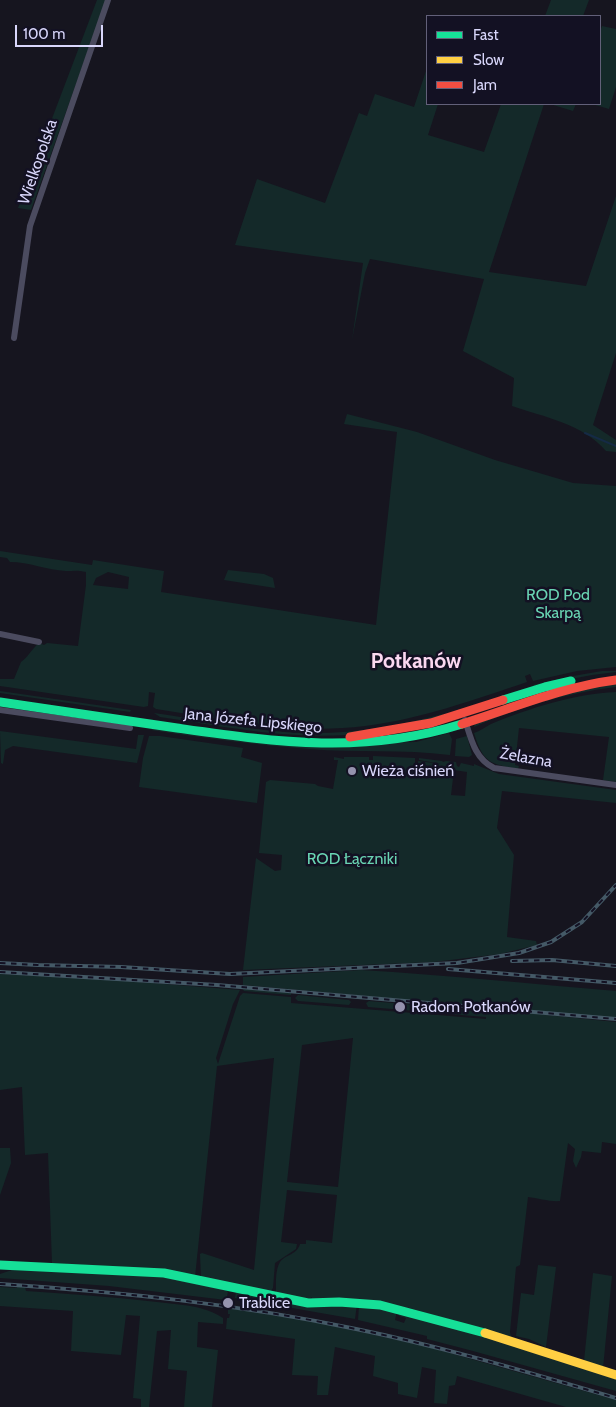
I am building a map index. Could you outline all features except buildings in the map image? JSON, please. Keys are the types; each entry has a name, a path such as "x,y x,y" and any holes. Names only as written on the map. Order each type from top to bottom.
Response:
{"main road":[{"name":"Jana Józefa Lipskiego","path":"0,702 242,737 306,744 334,744 390,741 428,733 545,687 585,678 616,674"},
{"name":"Jana Józefa Lipskiego","path":"0,696 274,735 308,738 359,736 465,718 566,689 616,680"},
{"path":"0,1265 164,1273 308,1303 339,1302 380,1305 442,1320 514,1341 616,1375"}],"street":[{"name":"Wielkopolska","path":"14,338 30,226 108,0"},
{"path":"0,634 39,642"},
{"path":"0,710 130,728"},
{"name":"Żelazna","path":"465,718 477,753 494,768 616,785"}],"green space":[{"path":"97,0 106,0 31,210 18,208"},
{"path":"551,0 589,0 583,15 545,15"},
{"path":"602,26 616,29 616,87 609,109 595,105 601,105"},
{"path":"426,71 426,105 438,105 428,135 484,152 501,105 544,105 489,272 586,286 616,196 616,353 593,425 616,440 616,452 606,451 586,434 562,422 512,406 514,378 463,351 484,279 370,259 365,273 352,340 363,263 235,245 257,179 325,203 359,113 367,116 375,94 414,107"},
{"path":"553,105 576,105 573,111"},
{"name":"ROD Pod Skarpą","path":"347,414 417,432 495,460 573,483 616,486 616,667 577,671 533,681 530,674 525,676 527,682 406,719 365,726 313,729 234,722 156,709 153,707 155,693 149,692 148,706 144,707 0,686 0,679 14,679 21,662 39,643 44,645 47,643 78,646 86,572 66,571 10,562 7,558 0,557 0,551 92,565 93,560 164,571 161,592 376,625 397,432 344,424","holes":["108,572 129,577 128,589 93,585 96,578"]},
{"path":"228,570 264,574 273,578 275,588 224,580"},
{"path":"602,671 616,672 533,685 573,676"},
{"path":"616,683 616,687 579,693 543,702 508,713 474,727 475,724 570,690"},
{"path":"0,691 131,710 130,712 0,693"},
{"path":"616,692 616,782 603,780 609,737 519,728 515,765 519,766 518,769 488,760 477,743 474,733 506,718 568,699"},
{"path":"154,713 249,728 307,733 358,731 392,726 443,714 444,717 371,732 323,736 253,731 160,717"},
{"path":"154,728 280,744 416,742 449,733 452,739 450,755 289,747 151,730"},
{"path":"0,731 136,749 138,735 144,735 137,763 13,746 5,750 3,764 1,763"},
{"path":"149,736 243,748 241,757 262,763 257,803 139,787 143,758"},
{"path":"467,736 472,755 469,757 455,756 456,739"},
{"name":"ROD Łączniki","path":"373,756 415,758 415,763 418,763 418,761 442,764 419,760 419,758 456,762 459,767 461,763 474,766 474,764 499,774 616,790 616,803 502,791 497,828 514,855 507,937 536,941 537,945 500,954 434,962 243,970 256,858 275,871 281,870 282,855 259,853 266,782 270,780 315,784 333,789 338,760 334,760 334,757 344,759 344,757 369,757 369,760 373,760","holes":["454,770 467,772 465,796 451,795"]},
{"path":"361,970 616,991 616,1018 243,985 243,977"},
{"path":"0,974 114,980 240,990 233,1004 216,1058 218,1064 240,996 243,993 291,997 291,1003 486,1019 486,1017 448,1014 445,1011 449,1008 486,1011 487,1009 616,1022 616,1144 602,1142 601,1153 582,1151 576,1168 573,1161 575,1149 568,1143 560,1201 528,1197 520,1265 516,1267 511,1337 409,1308 312,1301 312,1297 308,1300 276,1293 277,1269 282,1259 299,1248 300,1244 306,1244 306,1240 332,1243 337,1195 287,1190 281,1242 297,1244 296,1249 275,1263 273,1288 270,1292 201,1279 200,1254 202,1253 254,1270 274,1058 217,1066 195,1277 144,1269 52,1263 48,1153 25,1155 22,1087 0,1090","holes":["353,1038 338,1187 287,1182 302,1045"]},
{"path":"242,988 291,992 291,995 244,991"},
{"path":"298,995 349,1000 351,1002 349,1005 298,1001 295,998"},
{"path":"369,1001 428,1006 431,1009 429,1012 368,1007 366,1003"},
{"path":"0,1148 10,1148 11,1163 0,1195"},
{"path":"538,1265 556,1267 546,1347 529,1339 516,1336 521,1293 534,1295"},
{"path":"12,1270 154,1275 226,1290 228,1292 226,1300 109,1286 0,1278 0,1274"},
{"path":"593,1273 612,1276 603,1368 584,1361"},
{"path":"17,1286 25,1287 26,1291 192,1306 208,1310 223,1318 223,1324 198,1322 197,1347 218,1350 212,1407 184,1407 187,1371 168,1369 171,1330 157,1331 149,1407 141,1407 141,1399 133,1398 140,1316 126,1315 121,1355 71,1351 73,1311 0,1306 0,1287 17,1288"},
{"path":"236,1291 291,1303 357,1304 355,1319 235,1298"},
{"path":"359,1306 397,1311 395,1320 404,1323 406,1318 399,1316 400,1312 560,1359 616,1379 616,1391 427,1339 427,1336 358,1320"},
{"path":"228,1308 310,1321 425,1346 616,1400 616,1407 566,1407 457,1376 455,1385 449,1386 447,1404 434,1403 436,1370 422,1367 417,1398 398,1394 398,1383 373,1376 375,1356 335,1347 328,1395 317,1395 318,1376 292,1375 295,1339 226,1329 227,1318 229,1318 230,1314 228,1314"}],"waterway":[{"path":"585,433 616,446"}],"railway":[{"path":"0,963 121,967 230,974 457,963 519,953 551,942 582,922 616,885"},
{"path":"512,961 552,960 616,966"},
{"path":"448,969 616,983"},
{"path":"0,972 217,985 616,1019"},
{"path":"0,1284 179,1300 312,1320 454,1352 616,1398"}],"traffic: fast":[{"path":"503,700 571,681"},
{"path":"0,702 249,738 320,743 390,740 425,734 462,724"},
{"path":"0,1265 164,1273 308,1303 339,1302 380,1305 485,1333"}],"traffic: slow":[{"path":"485,1333 616,1375"}],"traffic: jam":[{"path":"462,724 557,693 616,680"},
{"path":"350,737 431,723 503,700"}],"place":[{"name":"Wieża ciśnień","path":"352,771"},
{"name":"Radom Potkanów","path":"400,1007"},
{"name":"Trablice","path":"228,1303"}],"district":[{"name":"Potkanów","path":"416,662"}]}
